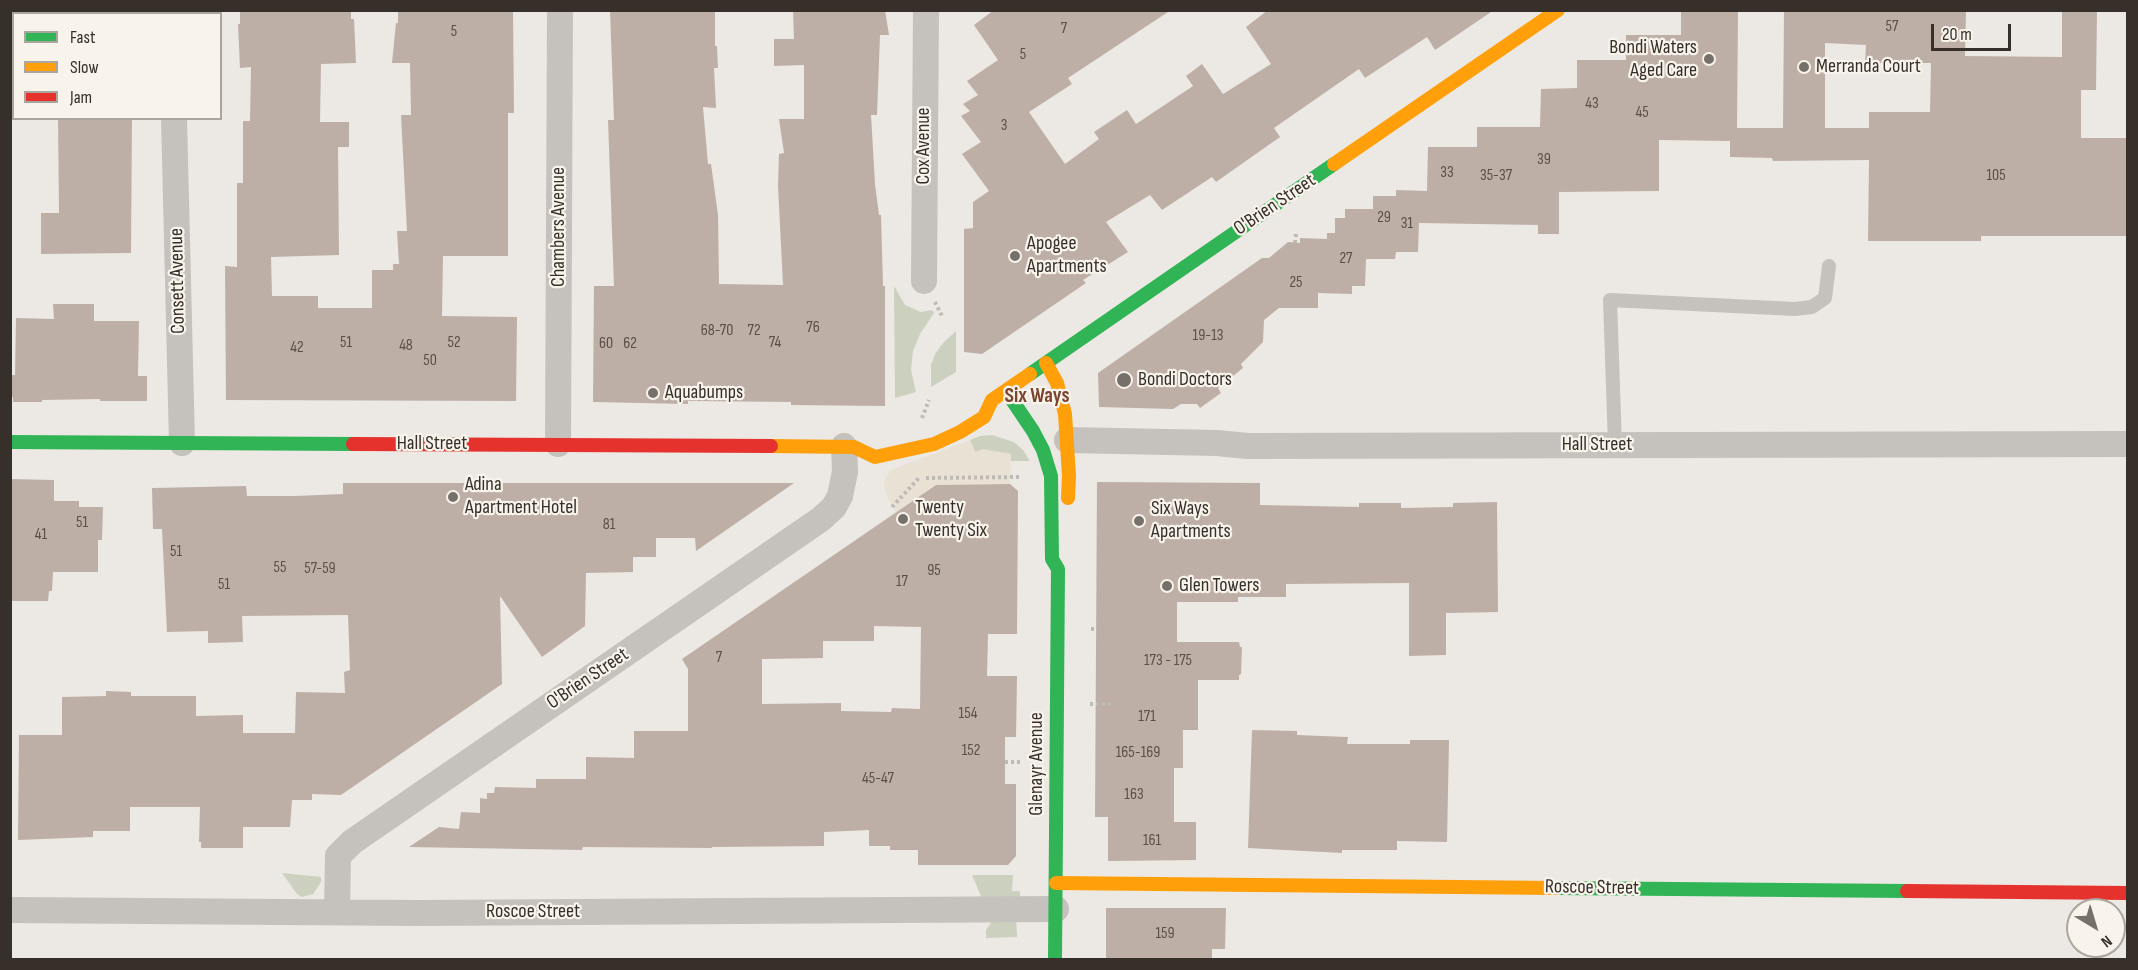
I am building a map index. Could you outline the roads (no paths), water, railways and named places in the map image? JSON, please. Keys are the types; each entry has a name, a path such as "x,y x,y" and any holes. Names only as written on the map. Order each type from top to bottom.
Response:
{"street":[{"name":"Chambers Avenue","path":"558,444 560,10"},
{"name":"Cox Avenue","path":"924,281 926,10"},
{"name":"O'Brien Street","path":"337,912 338,856 344,849 368,829 821,519 834,507 840,496 849,447 875,457 934,444 960,432 984,417 992,400 1558,10"},
{"name":"Consett Avenue","path":"174,120 182,442"},
{"path":"1046,363 1057,383 1065,414 1069,476 1068,511"},
{"name":"Glenayr Avenue","path":"1006,391 1043,450 1051,476 1052,559 1062,564 1055,960"},
{"path":"976,400 992,400"},
{"path":"849,447 872,436"},
{"name":"Hall Street","path":"1067,440 1217,443 1248,446 2127,444"},
{"name":"Hall Street","path":"10,442 849,447"},
{"name":"Roscoe Street","path":"1056,883 2127,893"},
{"name":"Roscoe Street","path":"10,910 337,912 1056,909"}],"lane":[{"path":"1615,445 1610,300 1812,308 1825,298 1829,266"}],"place":[{"name":"Bondi Waters Aged Care","path":"1709,59"},
{"name":"Merranda Court","path":"1804,67"},
{"name":"Apogee Apartments","path":"1015,256"},
{"name":"Bondi Doctors","path":"1124,380"},
{"name":"Aquabumps","path":"653,393"},
{"name":"Adina Apartment Hotel","path":"453,497"},
{"name":"Twenty Twenty Six","path":"903,519"},
{"name":"Six Ways Apartments","path":"1139,521"},
{"name":"Glen Towers","path":"1167,586"}],"district":[{"name":"Six Ways","path":"1037,397"}]}
